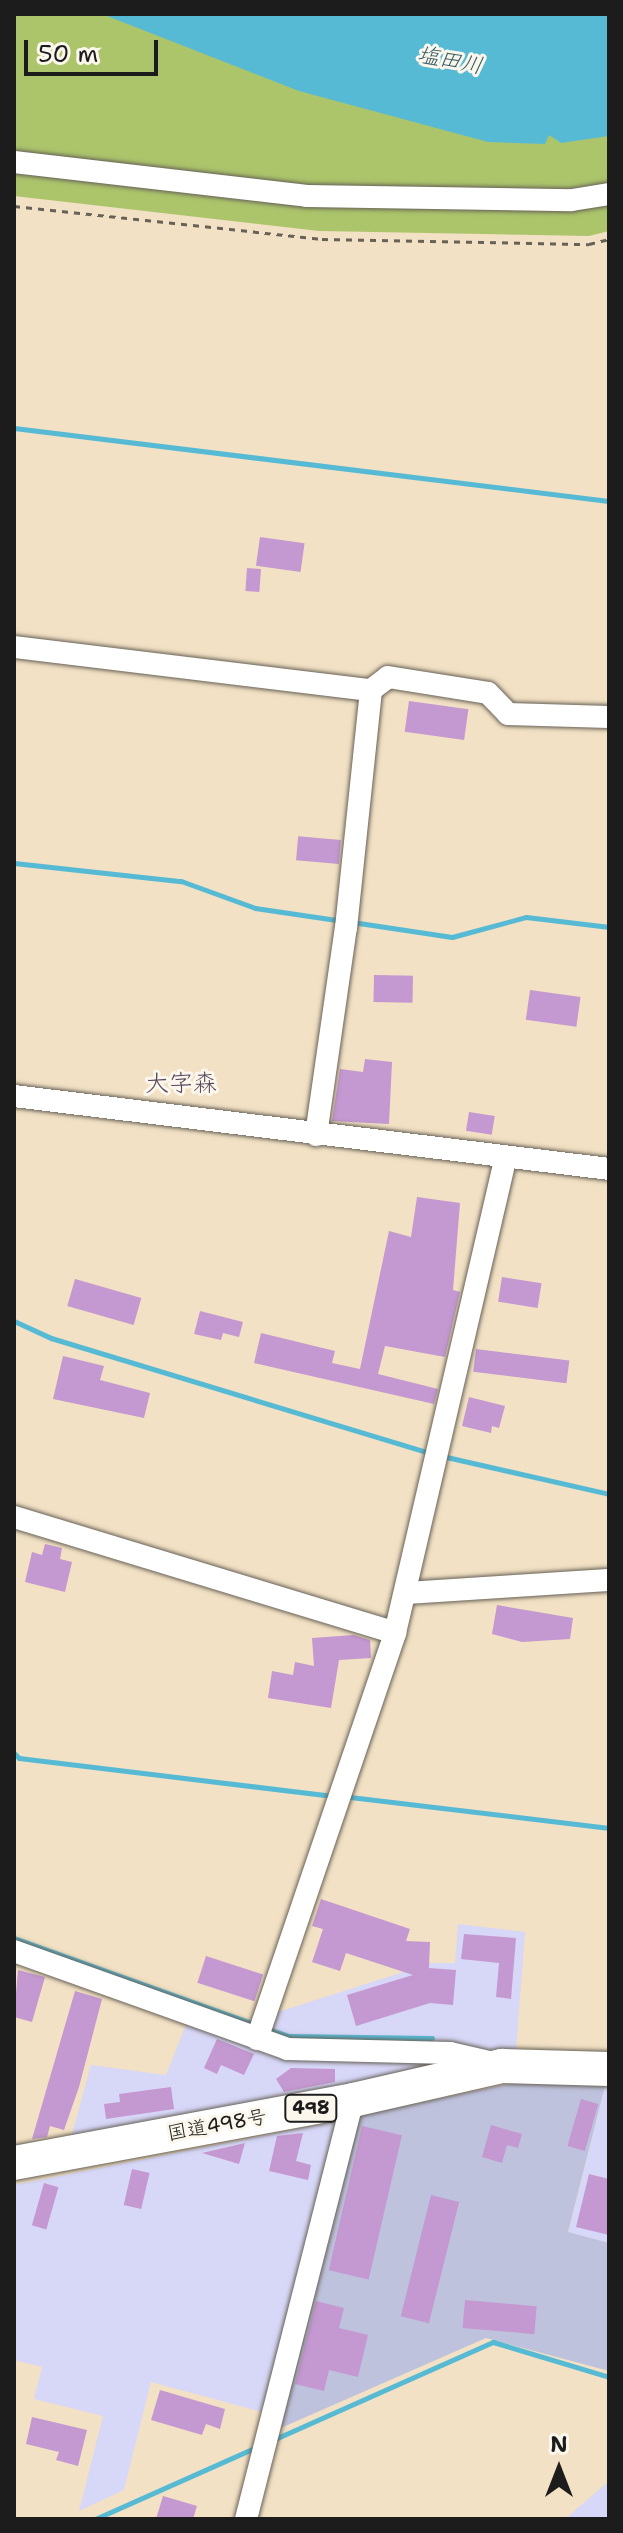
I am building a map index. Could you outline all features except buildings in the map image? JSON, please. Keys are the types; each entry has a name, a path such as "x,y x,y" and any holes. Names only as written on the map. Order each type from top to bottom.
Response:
{"highway":[{"name":"国道498号","path":"14,2163 353,2100 502,2066 609,2069"}],"street":[{"path":"14,162 307,196 572,200 609,194"},
{"path":"14,647 371,690 388,677 488,693 508,714 609,717"},
{"path":"316,1135 347,920 371,690"},
{"path":"14,1096 609,1169"},
{"path":"257,2039 395,1633 506,1157"},
{"path":"14,1517 395,1633"},
{"path":"406,1593 609,1580"},
{"path":"14,1951 287,2049 450,2053 502,2066"},
{"path":"246,2519 353,2100"}],"path":[{"path":"14,206 322,239 589,244 609,239"}],"shaded area":[{"path":"458,1924 525,1932 516,2051 70,2141 91,2065 166,2075 188,2020 262,2043 272,2014 431,1963 455,1963"},
{"path":"522,2081 605,2086 568,2232 609,2243 609,2371 486,2338 274,2431 358,2116"},
{"path":"605,2086 609,2086 609,2243 568,2233"},
{"path":"342,2120 266,2413 151,2382 124,2490 79,2511 103,2416 34,2399 42,2367 14,2360 14,2185"},
{"path":"609,2481 609,2519 565,2519"}],"green space":[{"path":"14,14 190,14 609,114 609,231 589,236 319,231 14,196"}],"water":[{"name":"塩田川","path":"102,14 609,14 609,136 561,143 549,135 545,144 488,142 299,91"}],"waterway":[{"path":"14,428 609,501"},
{"path":"14,863 181,881 255,908 343,921"},
{"path":"352,922 452,937 526,917 609,927"},
{"path":"14,1321 51,1338 432,1454"},
{"path":"442,1456 609,1494"},
{"path":"14,1753 19,1758 327,1795"},
{"path":"350,1797 609,1828"},
{"path":"14,1938 249,2022"},
{"path":"271,2030 288,2036 432,2038"},
{"path":"275,2439 493,2342 609,2377"},
{"path":"95,2519 259,2446"}],"district":[{"name":"大字森","path":"181,1084"}]}
